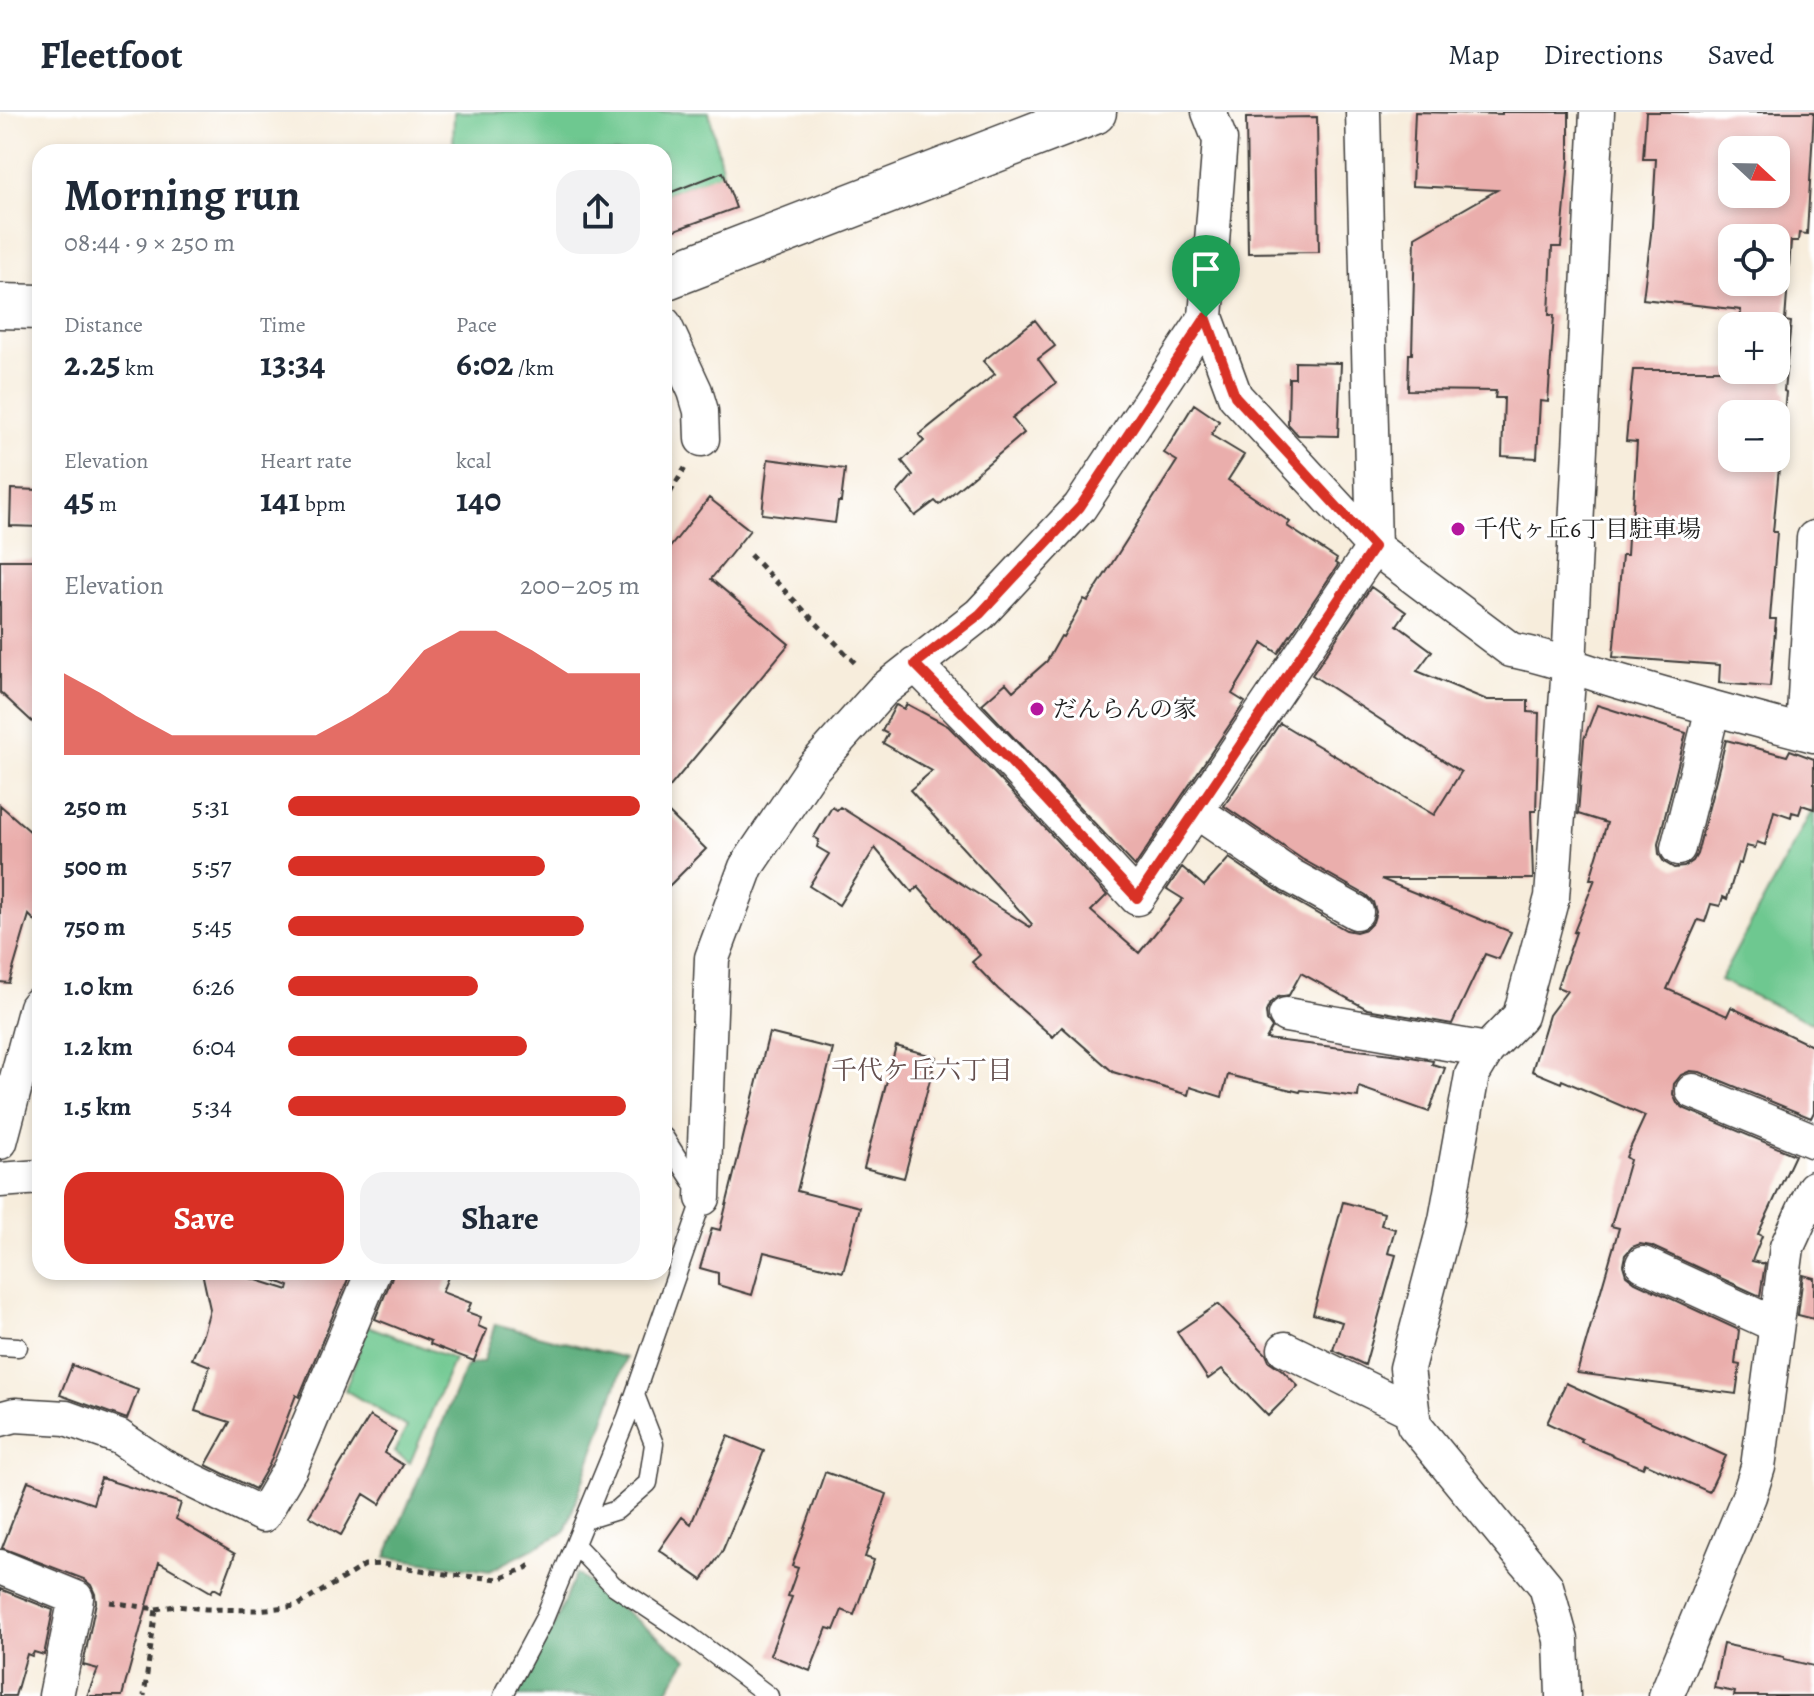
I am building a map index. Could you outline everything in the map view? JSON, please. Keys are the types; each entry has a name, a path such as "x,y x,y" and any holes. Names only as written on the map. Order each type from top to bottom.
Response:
{"street":[{"path":"672,275 1094,112"},
{"path":"1209,112 1220,140 1206,317 1235,396 1374,547 1511,650 1809,734 1814,538"},
{"path":"915,664 1137,898 1374,547 1363,112"},
{"path":"1563,1696 1561,1640 1546,1586 1414,1425 1407,1368 1446,1220 1472,1075 1487,1050 1520,1016 1552,897 1569,666 1597,112"},
{"path":"0,306 32,307"},
{"path":"703,1198 712,958 746,867 813,768 882,691 980,614 1080,507 1206,317"},
{"path":"672,342 698,401 702,439"},
{"path":"1678,848 1713,708"},
{"path":"1196,811 1291,876 1356,912"},
{"path":"1286,1015 1487,1050"},
{"path":"0,1142 32,1022"},
{"path":"1693,1091 1814,1141"},
{"path":"0,1180 32,1178"},
{"path":"1666,1696 1749,1496 1758,1467 1776,1325 1801,1250 1814,1188"},
{"path":"1643,1264 1776,1325"},
{"path":"0,1419 15,1415 66,1418 119,1437 162,1466 263,1515 290,1469 370,1280"},
{"path":"1285,1349 1412,1411"},
{"path":"0,1567 76,1598 56,1696"}],"lane":[{"path":"503,1696 544,1619 575,1545 635,1395 703,1198 672,1150"},
{"path":"585,1520 617,1510 648,1483 654,1444 635,1395"},
{"path":"575,1545 613,1585 691,1637 769,1696"}],"path":[{"path":"750,555 882,691"},
{"path":"76,1598 156,1609 176,1606 257,1610 297,1606 365,1565 383,1564 463,1577 499,1579 526,1568 565,1544 575,1545"},
{"path":"144,1696 156,1609"}],"green space":[{"path":"454,112 709,112 723,173 672,192 672,144 453,144"},
{"path":"1814,807 1814,1024 1720,980"},
{"path":"495,1324 626,1358 565,1532 490,1571 386,1557 466,1366 483,1362"},
{"path":"368,1326 454,1359 410,1463 394,1452 407,1427 345,1390"},
{"path":"576,1573 687,1659 664,1696 516,1696 556,1621"}],"building":[{"path":"1415,112 1569,112 1569,160 1561,247 1552,247 1549,315 1554,315 1548,402 1540,401 1537,458 1502,456 1504,398 1495,398 1496,391 1408,390 1415,237 1497,190 1412,186"},
{"path":"1646,112 1814,112 1807,234 1799,233 1798,241 1791,241 1790,254 1790,224 1718,224 1718,296 1787,296 1786,312 1741,312 1643,299 1656,159 1643,159"},
{"path":"1317,117 1319,252 1248,253 1246,118"},
{"path":"723,172 736,208 672,231 672,192"},
{"path":"1035,320 1055,346 1038,359 1056,383 1012,418 1024,433 939,505 935,501 915,516 897,493 913,475 902,461 924,441 919,435 995,374 983,361"},
{"path":"1295,362 1341,363 1338,436 1298,435 1288,424 1289,378 1295,378"},
{"path":"1633,370 1718,370 1718,384 1785,384 1785,400 1718,400 1718,472 1779,472 1770,619 1776,619 1770,687 1719,683 1720,665 1613,657 1622,555 1627,555 1629,522 1632,522 1637,442 1626,441"},
{"path":"1194,404 1219,421 1211,435 1244,455 1228,480 1290,522 1287,526 1337,559 1335,563 1338,565 1278,653 1263,643 1232,694 1245,702 1135,866 982,704 1006,683 1013,691 1047,661 1084,599 1088,601 1177,461 1164,453"},
{"path":"768,459 845,469 835,523 762,514"},
{"path":"11,489 32,490 32,527 10,526"},
{"path":"709,498 750,530 711,579 789,644 672,784 672,545"},
{"path":"0,560 32,560 32,722 0,692"},
{"path":"1371,587 1406,612 1397,625 1432,651 1417,671 1487,700 1528,700 1528,712 1539,713 1536,811 1531,811 1533,879 1381,879 1511,932 1499,959 1485,954 1452,1024 1367,1009 1301,973 1289,995 1278,997 1270,1003 1266,1012 1272,1028 1266,1039 1433,1061 1432,1064 1445,1068 1429,1112 1359,1087 1358,1097 1300,1092 1228,1075 1222,1097 1190,1087 1188,1095 1113,1072 1062,1027 1053,1037 998,989 972,962 980,955 918,887 912,892 875,848 839,905 809,886 829,854 817,847 819,840 814,837 832,807 837,810 840,807 1030,927 1032,924 910,790 932,771 883,743 888,734 882,731 895,706 904,709 907,704 948,726 996,775 1107,895 1091,911 1139,953 1183,899 1167,889 1182,867 1204,886 1229,858 1281,893 1346,930 1356,932 1366,929 1373,922 1376,912 1373,902 1366,895 1302,859 1224,806 1280,723 1434,815 1461,772 1312,675"},
{"path":"1597,705 1686,733 1658,844 1664,862 1674,868 1684,867 1697,854 1726,740 1787,756 1790,750 1814,759 1814,809 1802,805 1799,814 1792,812 1791,817 1774,811 1765,845 1757,842 1755,848 1746,846 1727,899 1723,897 1720,906 1711,904 1705,922 1698,920 1667,989 1727,1016 1731,1007 1814,1047 1814,1112 1811,1118 1700,1072 1690,1071 1681,1075 1674,1084 1673,1094 1677,1103 1685,1109 1795,1155 1758,1234 1762,1236 1752,1261 1765,1264 1760,1296 1651,1246 1640,1244 1632,1247 1625,1255 1623,1265 1626,1275 1635,1282 1739,1330 1735,1364 1740,1365 1736,1394 1577,1373 1619,1228 1611,1226 1630,1160 1626,1157 1645,1116 1562,1080 1561,1083 1532,1071 1549,1015 1567,991 1557,987 1595,879 1590,879 1607,823 1578,814 1584,739"},
{"path":"0,805 32,833 32,918 29,915 9,983 0,982"},
{"path":"672,816 706,849 672,883"},
{"path":"769,1033 833,1049 797,1191 860,1207 843,1272 764,1252 752,1295 718,1285 718,1273 700,1268 712,1228 720,1230"},
{"path":"896,1046 936,1057 904,1178 864,1168"},
{"path":"1343,1202 1384,1213 1381,1225 1395,1229 1388,1253 1396,1255 1365,1365 1333,1350 1342,1322 1313,1314"},
{"path":"1803,1275 1814,1278 1814,1319 1798,1315"},
{"path":"204,1280 256,1280 288,1290 289,1286 274,1280 348,1280 299,1397 296,1395 269,1465 255,1489 206,1465 230,1422 195,1411 210,1366 192,1359 210,1309"},
{"path":"391,1280 447,1280 442,1292 471,1303 467,1312 481,1317 478,1326 487,1330 474,1361 375,1319"},
{"path":"1218,1304 1266,1354 1269,1361 1298,1386 1268,1416 1222,1369 1208,1379 1177,1332"},
{"path":"72,1365 138,1390 127,1419 60,1395"},
{"path":"1566,1383 1726,1456 1709,1492 1645,1463 1643,1468 1581,1442 1582,1439 1547,1423"},
{"path":"370,1416 396,1432 384,1453 403,1465 380,1504 364,1494 341,1535 309,1516"},
{"path":"728,1436 764,1451 722,1552 702,1580 659,1550 682,1517 691,1524"},
{"path":"825,1472 887,1494 865,1557 874,1560 854,1615 842,1610 834,1630 827,1628 810,1671 770,1655 792,1597 788,1596 798,1568 792,1566"},
{"path":"101,1478 181,1503 176,1519 235,1554 221,1592 214,1588 211,1592 159,1562 122,1696 87,1696 98,1669 83,1665 96,1602 91,1585 84,1579 2,1548 28,1481 93,1504"},
{"path":"0,1589 53,1610 44,1655 34,1652 32,1656 27,1654 15,1696 0,1696"},
{"path":"1723,1644 1814,1666 1814,1696 1734,1696 1735,1692 1714,1688"}],"place":[{"name":"千代ヶ丘6丁目駐車場","path":"1458,529"},
{"name":"だんらんの家","path":"1037,709"}],"district":[{"name":"千代ケ丘六丁目","path":"922,1070"}],"route":[{"path":"1206,317 1235,396 1374,547 1137,898 915,664 980,614 1080,507 1206,317"}]}
